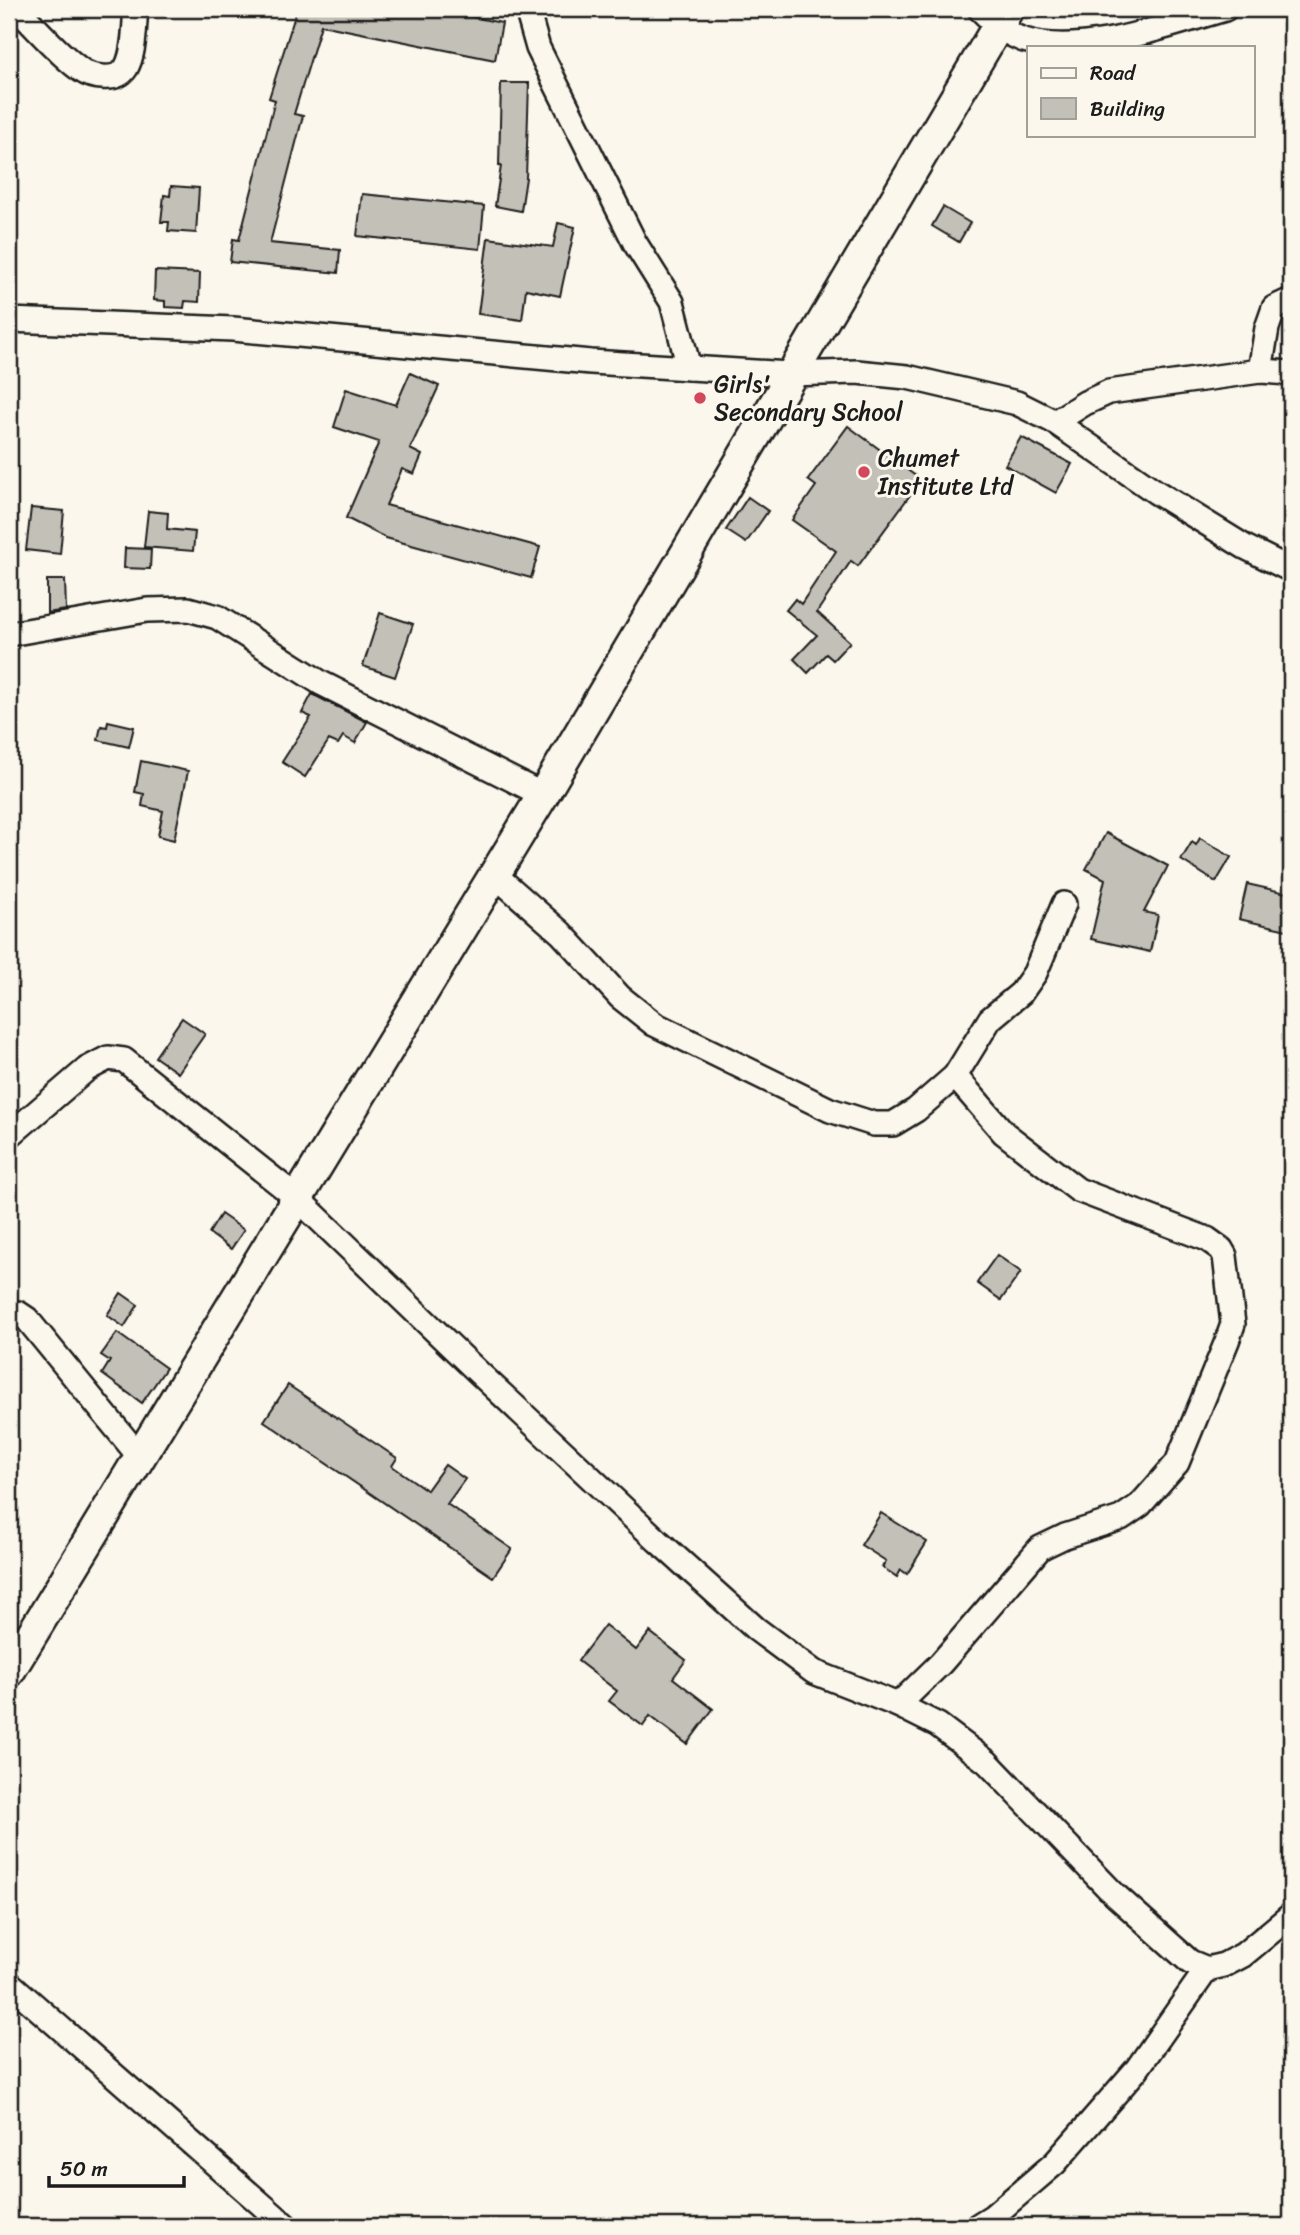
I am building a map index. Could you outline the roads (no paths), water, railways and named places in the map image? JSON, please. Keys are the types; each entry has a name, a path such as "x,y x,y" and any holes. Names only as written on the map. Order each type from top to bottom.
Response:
{"main road":[{"path":"9,1672 543,795 995,15"}],"street":[{"path":"17,9 82,71 102,77 116,76 125,70 130,55 136,9"},
{"path":"527,9 538,48 574,121 635,243 672,302 689,368"},
{"path":"995,15 1022,40 1055,46 1127,37 1225,9"},
{"path":"1260,371 1267,328 1274,307 1291,300"},
{"path":"9,320 233,330 591,362 789,374 857,372 908,377 1017,403 1055,422 1156,492 1245,547 1291,570"},
{"path":"1055,422 1085,403 1110,392 1260,371 1291,373"},
{"path":"15,633 147,610 188,610 217,617 321,683 543,795"},
{"path":"494,874 561,933 620,997 654,1024 830,1110 874,1124 893,1124 916,1110 955,1076 990,1019 1021,993 1035,973 1064,904"},
{"path":"9,1136 87,1069 108,1058 124,1060 296,1197 658,1541 756,1629 814,1672 898,1704 938,1725 987,1762 1113,1893 1190,1962 1207,1969 1224,1965 1243,1955 1291,1915"},
{"path":"898,1704 941,1663 1040,1548 1065,1536 1121,1518 1140,1505 1177,1463 1233,1324 1225,1256 1221,1249 1207,1239 1078,1190 1004,1133 955,1076"},
{"path":"12,1309 27,1319 139,1456"},
{"path":"977,2226 993,2216 1055,2163 1137,2069 1207,1969"},
{"path":"9,1983 286,2226"}],"place":[{"name":"Girls' Secondary School","path":"700,398"},
{"name":"Chumet Institute Ltd","path":"864,472"}]}
